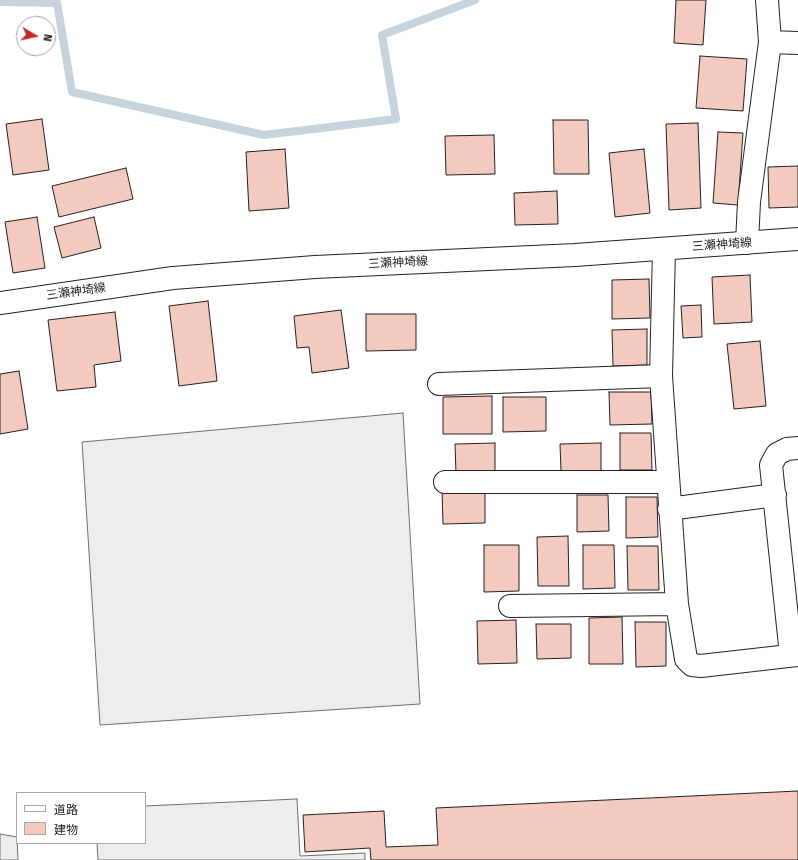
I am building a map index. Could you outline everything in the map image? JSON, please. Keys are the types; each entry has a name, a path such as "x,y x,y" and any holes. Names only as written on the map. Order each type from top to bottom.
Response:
{"street":[{"path":"747,243 748,202 770,42 767,6"},
{"path":"770,42 798,43"},
{"name":"三瀬神埼線","path":"0,303 173,278 315,268 575,255 798,240"},
{"path":"664,249 661,376 668,482 677,604 686,659 692,665 702,666 794,655 771,465 777,454 787,449 798,448"},
{"path":"439,384 661,376"},
{"path":"445,482 668,482"},
{"path":"670,509 775,495"},
{"path":"510,606 677,604"}],"shaded area":[{"path":"403,413 420,704 100,725 82,442"},
{"path":"297,799 300,856 365,853 365,860 98,860 97,844 146,844 146,806"},
{"path":"0,834 16,837 18,860 0,860"}],"building":[{"path":"676,0 706,0 703,45 674,43"},
{"path":"700,56 747,59 743,111 696,108"},
{"path":"42,119 49,170 13,175 6,124"},
{"path":"553,120 588,120 589,174 554,174"},
{"path":"698,123 701,208 669,210 666,124"},
{"path":"718,132 743,133 738,205 713,203"},
{"path":"494,135 495,174 446,175 445,136"},
{"path":"285,149 289,208 249,211 246,152"},
{"path":"644,149 650,213 615,217 609,153"},
{"path":"798,166 798,207 769,208 768,167"},
{"path":"126,168 133,199 59,217 52,186"},
{"path":"557,191 558,224 515,225 514,193"},
{"path":"37,217 45,268 13,273 5,222"},
{"path":"94,217 101,248 62,258 54,227"},
{"path":"750,275 752,322 714,324 712,277"},
{"path":"649,279 650,318 612,319 612,280"},
{"path":"208,301 217,381 179,386 169,306"},
{"path":"701,305 702,337 683,338 681,306"},
{"path":"341,310 349,368 312,373 309,347 297,348 294,316"},
{"path":"115,312 121,361 94,365 96,387 57,391 48,320"},
{"path":"366,314 416,314 416,350 366,351"},
{"path":"647,329 647,365 613,366 612,330"},
{"path":"760,341 766,406 734,409 727,344"},
{"path":"19,371 28,429 0,434 0,374"},
{"path":"609,392 651,392 652,424 610,425"},
{"path":"492,396 492,434 443,434 443,397"},
{"path":"503,397 546,397 546,431 503,432"},
{"path":"620,433 651,433 652,470 620,470"},
{"path":"495,443 495,473 456,474 455,444"},
{"path":"601,443 601,471 561,471 560,444"},
{"path":"485,489 485,523 443,524 442,490"},
{"path":"577,495 608,495 609,531 577,532"},
{"path":"626,497 657,497 658,537 626,538"},
{"path":"568,536 569,586 538,586 537,537"},
{"path":"484,545 519,545 519,591 484,592"},
{"path":"583,545 614,545 615,588 583,589"},
{"path":"627,546 658,546 659,590 628,590"},
{"path":"622,617 623,664 589,664 589,618"},
{"path":"516,620 517,663 478,664 477,621"},
{"path":"635,622 666,622 666,666 636,667"},
{"path":"536,624 571,624 571,658 537,659"},
{"path":"798,791 798,860 371,860 370,848 305,852 303,815 384,811 386,847 438,845 436,808"}],"waterway":[{"path":"0,2 57,3 72,92 264,135 396,119 382,35 475,0"}]}
